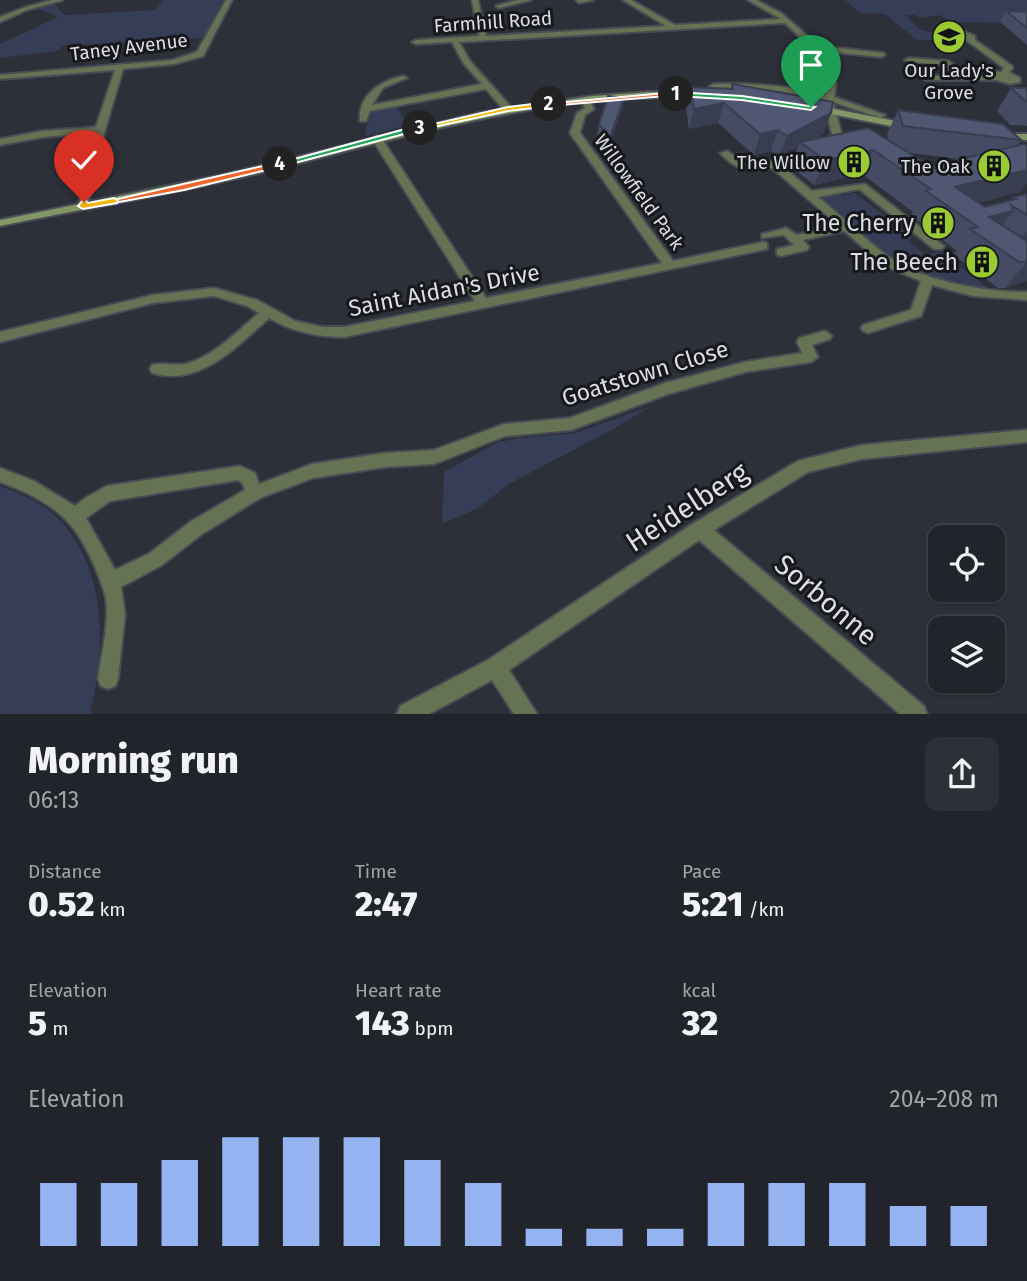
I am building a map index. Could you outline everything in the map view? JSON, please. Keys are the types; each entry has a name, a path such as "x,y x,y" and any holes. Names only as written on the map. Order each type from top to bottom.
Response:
{"main road":[{"path":"0,223 184,188 508,109 669,94 742,98"},
{"path":"807,107 920,129"},
{"path":"987,136 1027,137"}],"street":[{"path":"0,20 25,9 61,0"},
{"name":"Taney Avenue","path":"0,77 174,62 201,54 229,0"},
{"path":"475,0 483,38"},
{"path":"499,6 526,0 533,11"},
{"path":"579,1 590,0"},
{"path":"626,0 673,27"},
{"path":"739,23 755,1 788,21 817,48 832,84 828,104 838,135"},
{"name":"Farmhill Road","path":"416,42 788,21"},
{"path":"957,31 970,35 970,39 1009,68 1000,76"},
{"path":"454,40 467,62 508,109"},
{"path":"817,48 881,55"},
{"path":"909,60 957,63"},
{"path":"946,63 962,76"},
{"path":"83,206 100,130 120,65"},
{"path":"926,78 1000,76 1017,79 1016,85"},
{"path":"363,119 372,93 384,82 403,78"},
{"path":"366,109 486,86"},
{"path":"713,88 772,86 831,97 881,115"},
{"path":"581,113 590,109 585,100"},
{"name":"Willowfield Park","path":"571,102 581,113 575,133 671,266"},
{"path":"0,142 43,134 100,130"},
{"path":"838,135 851,140"},
{"path":"725,153 740,166 774,164 809,153 838,135"},
{"path":"377,139 482,302"},
{"path":"774,164 889,262 928,280 956,288 1027,296"},
{"path":"809,195 861,186 938,246"},
{"path":"794,239 845,227"},
{"name":"Saint Aidan's Drive","path":"0,337 175,294 214,292 252,303 291,325 323,332 344,332 482,302 671,266 764,241 786,231 794,239"},
{"path":"781,252 803,247 794,239"},
{"path":"868,328 916,313 928,280"},
{"path":"157,369 166,371 192,367 228,348 268,312"},
{"name":"Goatstown Close","path":"109,583 156,559 196,528 254,493 312,471 385,460 435,457 504,430 571,424 665,389 745,367 811,357 804,342 825,336"},
{"name":"Heidelberg","path":"408,714 495,667 699,529 804,466 862,452 1027,436"},
{"path":"75,517 93,502 107,495 240,473 249,478 254,493"},
{"path":"0,475 32,488 75,517 114,589 116,608 108,679"},
{"name":"Sorbonne","path":"699,529 916,714"},
{"path":"495,667 526,714"}],"shaded area":[{"path":"164,0 224,0 203,38 63,46 57,51 0,58 0,44 58,17 37,8 54,3 64,15 154,10"},
{"path":"845,0 1027,0 1027,28 1021,23 950,22 940,15 920,18 906,15 919,29 956,39 917,40 885,14 861,13"},
{"path":"396,106 408,125 367,136 365,131 372,113 369,110"},
{"path":"836,192 842,196 855,193 913,238 908,241 926,255 939,251 989,289 930,276 893,260 825,201 819,200 819,196"},
{"path":"649,407 509,484 478,508 442,524 444,472 496,443 518,438 575,433"},
{"path":"0,486 34,501 52,513 70,533 84,556 93,581 100,634 99,662 90,714 0,714"}],"building":[{"path":"1006,11 1027,12 1027,28"},
{"path":"732,84 833,102 831,113 787,136 778,130 760,134 724,103 694,109 690,87 733,89"},
{"path":"1011,88 1027,88 1027,101 1025,101"},
{"path":"608,96 624,98 610,137 599,124"},
{"path":"898,110 1003,124 1021,140 903,126"},
{"path":"868,128 931,166 1024,144 1027,146 1027,170 955,187 985,207 1027,194 1027,215 1011,205 1013,211 989,217 1027,241 1027,262 1019,262 970,229 978,227 926,191 931,189 873,150 825,160 800,142"}],"place":[{"name":"Our Lady's Grove","path":"949,37"},
{"name":"The Willow","path":"854,162"},
{"name":"The Oak","path":"994,166"},
{"name":"The Cherry","path":"938,223"},
{"name":"The Beech","path":"982,262"}],"route":[{"path":"84,202 83,206 184,188 438,123 508,109 669,94 725,96 811,107"}]}
